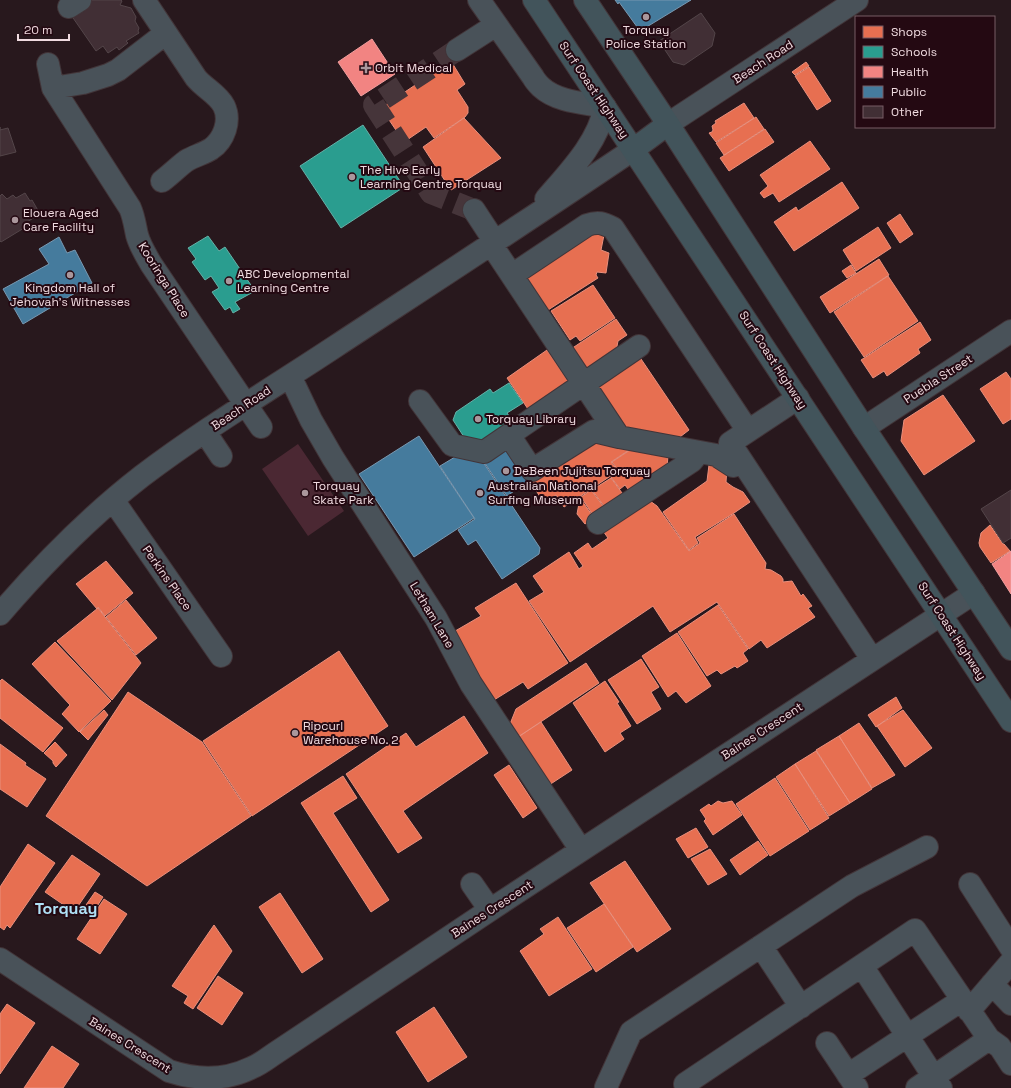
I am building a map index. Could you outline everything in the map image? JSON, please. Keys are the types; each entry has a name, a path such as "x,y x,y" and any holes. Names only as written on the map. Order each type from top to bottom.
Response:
{"main road":[{"name":"Surf Coast Highway","path":"534,0 1011,721"},
{"path":"585,0 668,124 864,428 1011,649"},
{"path":"634,149 668,124"}],"street":[{"path":"144,0 196,78 217,97 223,105 227,115 227,123 224,133 214,146 185,162 162,181"},
{"path":"479,0 496,24 530,89 541,87 560,98 605,107"},
{"name":"Beach Road","path":"668,124 857,0"},
{"path":"457,50 496,24"},
{"path":"53,88 83,83 108,75 118,70 166,33"},
{"name":"Kooringa Place","path":"48,64 53,88 130,208 134,218 137,236 151,264 260,427"},
{"name":"Beach Road","path":"498,240 546,199 568,173 599,128 605,107"},
{"name":"Beach Road","path":"0,614 26,583 52,556 113,500 143,476 245,405 498,240 634,149"},
{"path":"474,210 498,240 512,275 619,437"},
{"path":"512,275 587,225 596,222 603,223 613,228 748,431"},
{"name":"Puebla Street","path":"864,428 1011,331"},
{"path":"420,401 452,445 484,452 639,346"},
{"name":"Letham Lane","path":"290,376 436,618 471,684 581,850"},
{"path":"798,398 730,443 872,659"},
{"path":"509,435 532,470 594,431 716,455 733,466"},
{"path":"205,432 221,456"},
{"path":"598,523 692,461 699,452"},
{"name":"Perkins Place","path":"113,500 221,656"},
{"name":"Baines Crescent","path":"0,959 169,1071 186,1077 200,1078 216,1078 234,1075 252,1068 581,850 974,593"},
{"path":"606,1088 631,1032 852,886 927,847"},
{"path":"472,884 490,910"},
{"path":"970,884 1011,948"},
{"path":"688,1088 685,1084 915,930 989,1039 1000,1046 1011,1064"},
{"path":"761,946 801,1007"},
{"path":"827,1043 852,1082 908,1036 966,1005 992,984 1011,962"},
{"path":"862,966 908,1036 931,1084 989,1039"},
{"path":"992,984 1011,1004"}],"shaded area":[{"name":"Torquay Skate Park","path":"298,444 344,511 308,536 262,469"}],"building: Shops":[{"path":"451,61 465,84 457,90 468,107 468,113 465,117 434,138 426,127 404,142 381,108"},
{"path":"806,62 809,66 795,75 792,72"},
{"path":"809,67 831,101 817,110 795,76"},
{"path":"744,103 754,118 716,142 709,133 713,130 712,126 716,123 715,121"},
{"path":"756,117 764,129 724,155 716,143"},
{"path":"464,118 501,158 451,190 423,147"},
{"path":"765,129 774,142 729,171 720,158"},
{"path":"810,141 830,169 779,202 773,193 764,198 760,193 768,186 760,175"},
{"path":"842,182 859,208 794,251 774,222 796,207 798,211"},
{"path":"900,214 913,234 900,243 887,223"},
{"path":"878,227 891,248 856,271 843,250"},
{"path":"584,232 604,235 601,250 609,253 606,273 597,272 596,275 598,278 548,310 525,275"},
{"path":"879,259 889,275 830,313 820,297"},
{"path":"851,265 856,273 847,278 842,271"},
{"path":"888,276 918,321 864,357 834,312"},
{"path":"593,285 615,318 580,341 576,336 570,340 551,311"},
{"path":"616,319 627,335 618,341 615,357 581,371 568,351"},
{"path":"920,322 931,340 918,349 920,353 887,376 884,371 873,378 861,360"},
{"path":"547,350 572,387 530,412 507,378"},
{"path":"637,353 689,430 676,440 619,429 593,381"},
{"path":"1006,372 1011,379 1011,419 1003,424 980,389"},
{"path":"943,395 975,441 924,475 901,441 904,420"},
{"path":"587,437 632,448 611,462 618,471 564,507 556,495 544,503 530,481 532,475"},
{"path":"633,448 668,455 667,469 631,493 625,485 620,489 611,477 619,471 612,462"},
{"path":"709,465 727,468 726,482 743,492 750,502 695,537 698,543 689,550 663,512 707,481"},
{"path":"611,478 625,497 607,510 592,490"},
{"path":"591,490 606,510 595,518 581,497"},
{"path":"580,498 594,518 585,524 577,514"},
{"path":"650,501 657,506 689,551 700,543 697,538 734,514 766,563 765,569 771,570 781,576 783,582 792,581 801,596 803,594 812,606 808,608 815,617 767,648 761,640 749,649 717,602 670,632 653,606 570,662 529,601 544,592 533,576 569,552 579,569 583,566 574,553 588,543 592,549 608,538 601,528"},
{"path":"990,525 1003,544 1010,551 991,563 980,547 979,543 981,533"},
{"path":"106,561 133,593 105,616 98,607 97,609 76,584"},
{"path":"516,583 568,663 528,689 523,682 494,700 450,634 481,616 475,608"},
{"path":"126,600 157,638 136,655 106,617"},
{"path":"718,605 748,649 743,653 748,661 737,668 735,666 721,674 717,670 707,676 678,632"},
{"path":"98,608 141,663 112,700 57,641"},
{"path":"677,633 711,686 686,703 676,691 668,697 642,656"},
{"path":"55,642 111,701 79,732 62,714 70,705 32,664"},
{"name":"Ripcurl Warehouse No. 2","path":"339,651 388,726 252,816 203,741"},
{"path":"641,659 659,687 651,692 661,709 637,724 608,680"},
{"path":"586,663 599,683 518,737 510,724 516,709"},
{"path":"2,679 63,728 43,752 0,718 0,681"},
{"path":"605,681 619,702 617,703 631,726 620,733 624,739 605,752 573,703"},
{"path":"128,692 202,742 251,816 147,886 46,816"},
{"path":"896,697 902,708 876,727 868,715"},
{"path":"104,710 108,715 88,740 80,732"},
{"path":"903,710 932,748 905,767 877,726"},
{"path":"464,716 488,753 403,811 422,838 398,853 346,774 406,733 416,747"},
{"path":"541,722 572,770 546,787 515,739"},
{"path":"859,723 895,775 872,788 839,736"},
{"path":"839,736 872,789 850,803 816,750"},
{"path":"55,742 67,755 56,767 53,761 44,753"},
{"path":"0,744 26,763 25,765 46,779 27,807 0,789"},
{"path":"816,751 850,803 829,816 795,764"},
{"path":"795,764 829,818 810,830 776,777"},
{"path":"509,765 537,808 523,818 494,775"},
{"path":"343,776 357,798 333,813 389,900 371,912 301,803"},
{"path":"775,778 809,831 770,856 736,804"},
{"path":"718,801 723,803 732,801 742,815 713,835 704,821 706,819 700,810 709,804 711,806"},
{"path":"696,828 708,847 688,858 676,839"},
{"path":"758,841 768,855 740,875 730,860"},
{"path":"28,844 55,863 10,928 7,925 4,930 0,927 0,887"},
{"path":"710,849 727,874 708,885 691,859"},
{"path":"72,855 100,874 74,912 45,892"},
{"path":"625,861 671,929 637,952 590,883"},
{"path":"95,892 103,897 94,911 86,905"},
{"path":"280,893 323,959 302,973 259,907"},
{"path":"104,899 127,914 100,954 77,939"},
{"path":"604,904 633,947 596,972 567,928"},
{"path":"558,917 592,969 549,996 520,951 544,934 540,929"},
{"path":"214,925 232,951 193,1009 184,1003 188,996 172,986"},
{"path":"218,976 243,993 222,1025 197,1008"},
{"path":"7,1004 35,1023 0,1074 0,1014"},
{"path":"434,1007 467,1057 428,1082 396,1032"},
{"path":"52,1046 79,1064 63,1088 24,1088"}],"building: Schools":[{"name":"The Hive Early Learning Centre Torquay","path":"363,125 404,187 341,228 300,166"},
{"path":"208,236 219,251 225,247 255,291 235,302 240,309 233,313 230,307 225,310 212,292 219,288 211,276 205,280 192,262 196,259 188,248"},
{"path":"509,383 523,403 507,413 513,422 478,446 466,440 453,420 456,412 490,389 493,393"}],"building: Health":[{"name":"Orbit Medical","path":"372,39 395,74 361,96 338,62"},
{"path":"1011,551 1011,594 992,564"}],"building: Public":[{"name":"Torquay Police Station","path":"615,0 691,0 640,31 619,2 618,4"},
{"path":"59,237 67,253 75,250 92,283 23,324 3,289 49,264 39,249"},
{"path":"419,436 474,518 414,557 359,474"},
{"path":"506,443 527,477 527,482 507,496 482,459"},
{"name":"Australian National Surfing Museum","path":"460,454 481,459 540,548 539,554 502,579 476,540 468,545 458,530 475,519 440,466"}],"building: Other":[{"path":"90,0 121,0 120,5 131,8 136,17 135,21 139,28 139,33 126,41 128,43 119,50 117,47 108,53 103,46 96,51 71,15"},
{"path":"701,13 715,33 712,46 684,65 673,62 659,41"},
{"path":"8,128 16,152 0,156 0,130"},
{"name":"Elouera Aged Care Facility","path":"25,193 30,201 32,200 40,214 22,225 24,228 1,242 0,196 2,194 7,199 13,195 16,198"},
{"path":"1011,490 1011,538 1003,543 981,509"}],"tunnel":[{"path":"457,50 374,105 431,193 474,210"}],"place":[{"name":"Torquay Police Station","path":"646,17"},
{"name":"Orbit Medical","path":"366,68"},
{"name":"The Hive Early Learning Centre Torquay","path":"352,177"},
{"name":"Elouera Aged Care Facility","path":"15,220"},
{"name":"Kingdom Hall of Jehovah's Witnesses","path":"70,275"},
{"name":"ABC Developmental Learning Centre","path":"229,281"},
{"name":"Torquay Library","path":"478,419"},
{"name":"DeBeen Jujitsu Torquay","path":"506,471"},
{"name":"Torquay Skate Park","path":"305,493"},
{"name":"Australian National Surfing Museum","path":"480,493"},
{"name":"Ripcurl Warehouse No. 2","path":"295,733"}],"district":[{"name":"Torquay","path":"66,908"}]}
